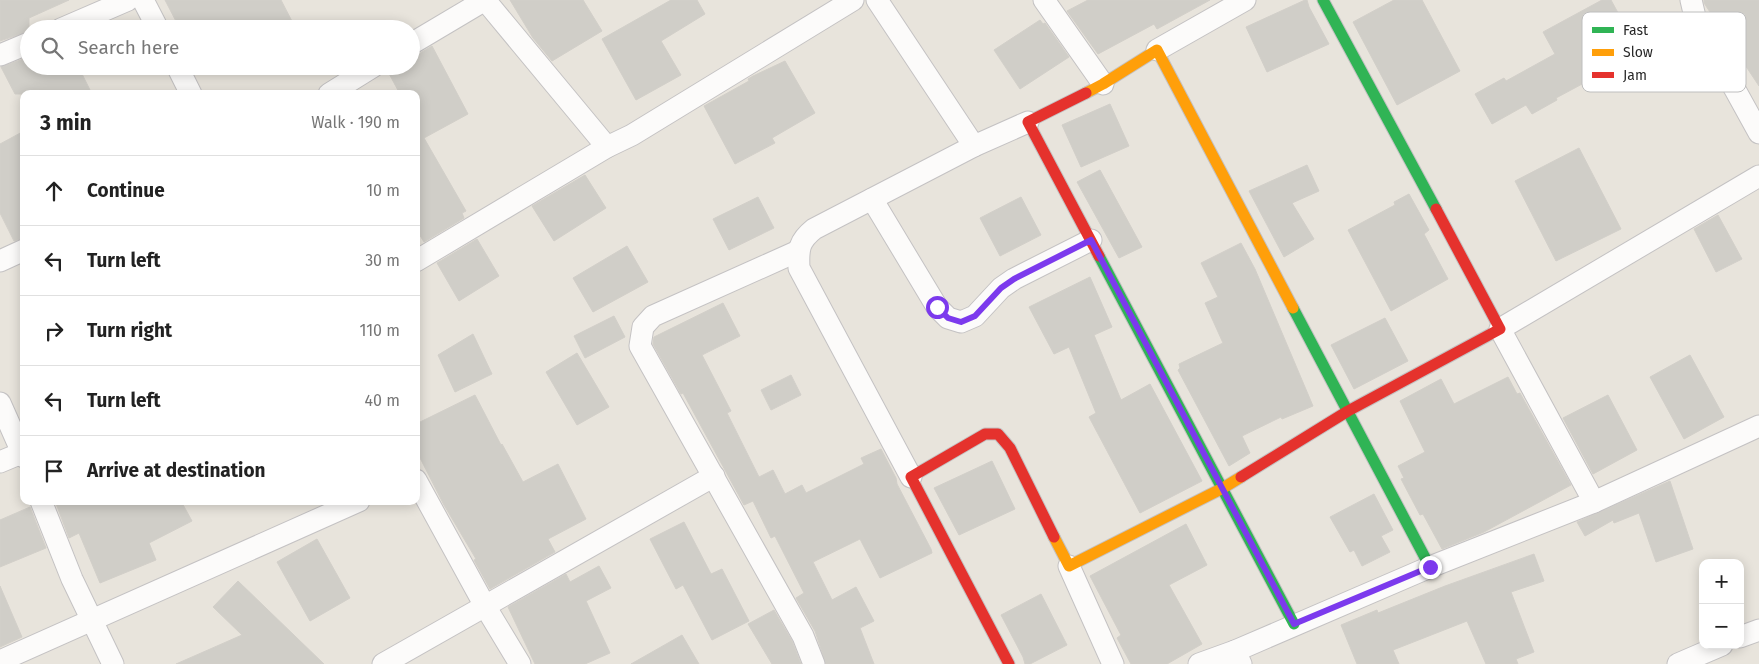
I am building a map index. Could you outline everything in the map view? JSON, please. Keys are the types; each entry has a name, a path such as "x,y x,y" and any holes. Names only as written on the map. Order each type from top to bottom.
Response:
{"street":[{"path":"82,20 128,0"},
{"path":"143,0 153,20"},
{"path":"420,39 485,0 607,147"},
{"path":"420,259 607,147 632,135 853,0"},
{"path":"877,0 974,146"},
{"path":"1044,0 1103,84"},
{"path":"1323,0 1594,502"},
{"path":"1009,664 799,268 798,251 804,237 814,229 974,146 1028,122 1103,84 1233,3"},
{"path":"0,55 20,47"},
{"path":"1157,50 1430,567"},
{"path":"182,75 189,90"},
{"path":"335,90 359,75"},
{"path":"1736,92 1759,133"},
{"path":"1028,122 1294,624"},
{"path":"1069,566 1223,488 1348,412 1500,329 1759,176"},
{"path":"872,199 937,307 948,318 961,322 975,316 1001,288 1014,279 1091,240"},
{"path":"798,251 653,316 643,328 640,346 803,636 809,662"},
{"path":"0,261 20,252"},
{"path":"0,403 20,447"},
{"path":"1199,664 1238,657 1294,624 1430,567 1594,502 1759,426"},
{"path":"910,478 985,434 998,434 1010,448 1069,566 1113,664"},
{"path":"0,462 20,455"},
{"path":"383,664 714,476"},
{"path":"420,487 485,606 520,664"},
{"path":"43,505 72,579 113,664"},
{"path":"0,661 350,505"},
{"path":"1744,636 1759,630"},
{"path":"1678,664 1713,649"}],"building":[{"path":"0,0 69,0 29,18 29,20 20,20 20,34 0,41"},
{"path":"165,0 281,0 291,20 175,20"},
{"path":"510,0 583,0 602,31 552,61 533,38"},
{"path":"671,0 697,0 705,14 661,41 681,75 636,100 602,39"},
{"path":"1088,0 1210,0 1157,29 1154,24 1098,54 1067,11"},
{"path":"1307,0 1329,44 1267,72 1246,27"},
{"path":"1394,0 1422,0 1460,71 1397,105 1353,22"},
{"path":"1602,0 1611,0 1618,12 1582,12 1582,84 1532,114 1526,105 1492,124 1475,94 1504,78 1506,81 1555,54 1543,32"},
{"path":"1704,0 1759,0 1759,86 1746,66 1746,12 1710,12"},
{"path":"1040,20 1043,24 1045,23 1069,57 1020,89 994,50"},
{"path":"432,46 468,114 424,138 466,211 462,213 464,218 424,242 420,236 420,90 398,90 390,75 420,75 420,53"},
{"path":"20,60 20,75 82,75 90,90 20,90 20,94 15,94 1,67"},
{"path":"785,61 815,113 772,138 775,143 735,164 704,106 749,81 748,79 753,76"},
{"path":"1110,104 1129,146 1081,167 1062,125"},
{"path":"20,133 20,239 14,241 0,213 0,144"},
{"path":"1579,148 1621,229 1556,261 1515,181"},
{"path":"1307,165 1319,191 1292,203 1314,239 1284,257 1249,191"},
{"path":"1100,170 1142,247 1119,258 1077,182"},
{"path":"585,175 606,208 554,241 532,206"},
{"path":"1409,194 1429,230 1424,234 1448,279 1391,311 1348,230 1395,205 1394,202"},
{"path":"758,197 774,228 729,250 713,219"},
{"path":"1021,197 1041,235 1000,256 980,218"},
{"path":"1718,215 1742,259 1716,272 1694,229"},
{"path":"477,239 499,276 459,301 437,263"},
{"path":"1241,243 1255,269 1313,406 1282,419 1281,417 1242,436 1250,453 1229,466 1178,370 1180,368 1179,364 1223,343 1205,303 1218,297 1201,263"},
{"path":"627,246 648,282 593,312 573,278"},
{"path":"1090,277 1112,327 1094,335 1121,400 1150,384 1202,481 1140,513 1089,417 1096,413 1069,347 1054,354 1029,307"},
{"path":"723,303 740,336 702,355 731,411 727,413 759,477 773,470 785,494 802,485 806,493 864,464 861,458 881,449 931,549 932,553 880,578 860,539 813,562 832,600 856,587 874,621 860,628 874,664 826,664 815,631 796,598 804,593 775,536 771,538 753,501 744,505 683,393 681,394 653,344 654,337"},
{"path":"614,316 625,337 585,358 574,336"},
{"path":"1385,318 1408,361 1354,389 1331,345"},
{"path":"473,334 492,374 455,392 438,355"},
{"path":"577,353 609,407 577,425 546,372"},
{"path":"1690,355 1724,417 1684,439 1650,377"},
{"path":"791,375 801,395 771,410 761,390"},
{"path":"1508,377 1517,394 1520,393 1571,485 1484,532 1442,549 1423,514 1420,515 1401,479 1404,478 1398,466 1425,452 1400,401 1441,379 1454,404"},
{"path":"475,395 523,482 558,464 586,519 548,539 555,552 490,589 474,560 476,559 444,505 420,458 420,422"},
{"path":"1608,395 1637,450 1593,474 1563,418"},
{"path":"992,461 1015,509 959,535 934,488"},
{"path":"1670,481 1693,549 1656,562 1639,513 1614,523 1613,520 1585,536 1577,522"},
{"path":"1374,494 1393,530 1381,536 1390,552 1362,566 1354,550 1350,552 1330,517"},
{"path":"57,505 183,505 192,521 149,543 156,560 100,583 79,533 69,538"},
{"path":"30,507 46,548 0,567 0,520"},
{"path":"684,522 711,574 722,569 749,621 712,640 683,585 676,589 650,539"},
{"path":"1186,524 1207,565 1169,585 1202,644 1167,664 1131,664 1117,638 1121,635 1090,576"},
{"path":"317,539 350,598 310,621 277,562"},
{"path":"1534,554 1544,581 1511,592 1534,652 1516,659 1518,664 1486,664 1467,621 1393,650 1399,664 1357,664 1341,625 1377,610 1378,613 1445,586"},
{"path":"599,566 611,588 586,601 610,653 585,664 535,664 508,607 566,574 570,582"},
{"path":"238,581 324,664 176,664 242,635 213,607"},
{"path":"0,586 22,637 0,647"},
{"path":"1041,594 1067,645 1030,664 1025,664 1001,615"},
{"path":"774,610 792,641 801,664 772,664 748,624"},
{"path":"682,635 699,664 631,664"}],"traffic: fast":[{"path":"1323,0 1436,209"},
{"path":"1099,256 1294,624"},
{"path":"1293,308 1430,567"}],"traffic: slow":[{"path":"1086,93 1157,50 1293,308"},
{"path":"1054,537 1069,566 1241,477"}],"traffic: jam":[{"path":"1086,93 1028,122 1099,256"},
{"path":"1241,477 1348,411 1500,329 1436,209"},
{"path":"1009,664 911,477 985,434 998,434 1010,448 1054,537"}],"route":[{"path":"937,307 948,318 961,322 975,316 1001,288 1014,279 1091,240 1294,624 1430,567"}]}
